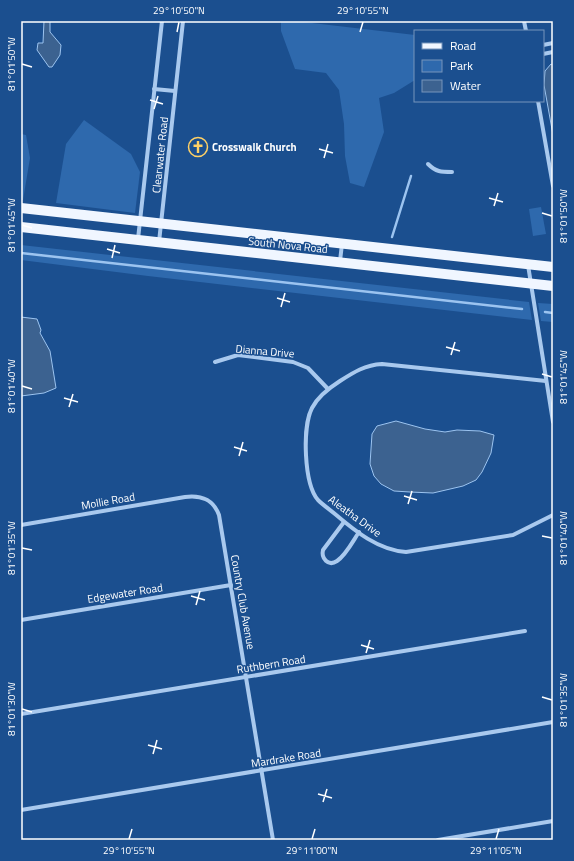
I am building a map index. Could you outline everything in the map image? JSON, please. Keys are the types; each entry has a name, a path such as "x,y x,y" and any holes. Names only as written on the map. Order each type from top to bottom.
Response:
{"main road":[{"name":"South Nova Road","path":"21,208 553,267"},
{"name":"South Nova Road","path":"21,227 553,286"}],"street":[{"name":"Clearwater Road","path":"138,240 162,21"},
{"name":"Clearwater Road","path":"159,243 184,21"},
{"path":"154,89 175,91"},
{"path":"538,102 553,186"},
{"path":"428,164 434,170 439,172 452,172"},
{"path":"340,263 342,244"},
{"path":"528,264 553,422"},
{"name":"Dianna Drive","path":"215,362 238,355 293,362 308,368 328,389"},
{"name":"Aleatha Drive","path":"546,381 375,364 354,372 328,389 315,403 307,421 306,435 309,481 317,499 344,522 380,546 406,552 514,535 553,515"},
{"name":"Mollie Road","path":"21,525 198,496"},
{"name":"Country Club Avenue","path":"198,496 213,504 219,515 273,840"},
{"path":"344,522 323,550 323,556 326,561 330,563 336,561 359,532"},
{"name":"Edgewater Road","path":"21,620 231,585"},
{"name":"Ruthbern Road","path":"21,714 525,631"},
{"name":"Mardrake Road","path":"21,810 553,722"},
{"path":"438,840 553,821"}],"green space":[{"path":"281,21 295,21 414,35 414,81 394,93 379,98 384,132 364,187 350,183 345,156 344,124 339,90 326,73 295,69 281,31"},
{"path":"84,120 131,154 140,172 135,213 56,203 66,144"},
{"path":"21,134 26,135 30,158 23,200 21,200"},
{"path":"541,207 546,234 533,236 529,209"},
{"path":"21,245 529,302 532,320 21,260"},
{"path":"538,303 553,304 553,322 541,321"}],"water":[{"path":"44,21 50,21 50,32 61,45 60,55 52,67 49,67 37,50 38,43 43,43"},
{"path":"551,64 553,65 553,135 544,85 545,71"},
{"path":"21,317 37,319 41,330 40,333 50,351 56,388 44,393 21,396"},
{"path":"396,421 425,429 445,432 457,430 480,431 494,435 491,453 482,472 476,480 463,486 433,493 394,491 381,484 374,476 370,464 372,434 377,426"}],"waterway":[{"path":"392,237 411,176"},
{"path":"21,253 522,309"},
{"path":"545,312 553,313"}],"place":[{"name":"Crosswalk Church","path":"198,147"}]}
